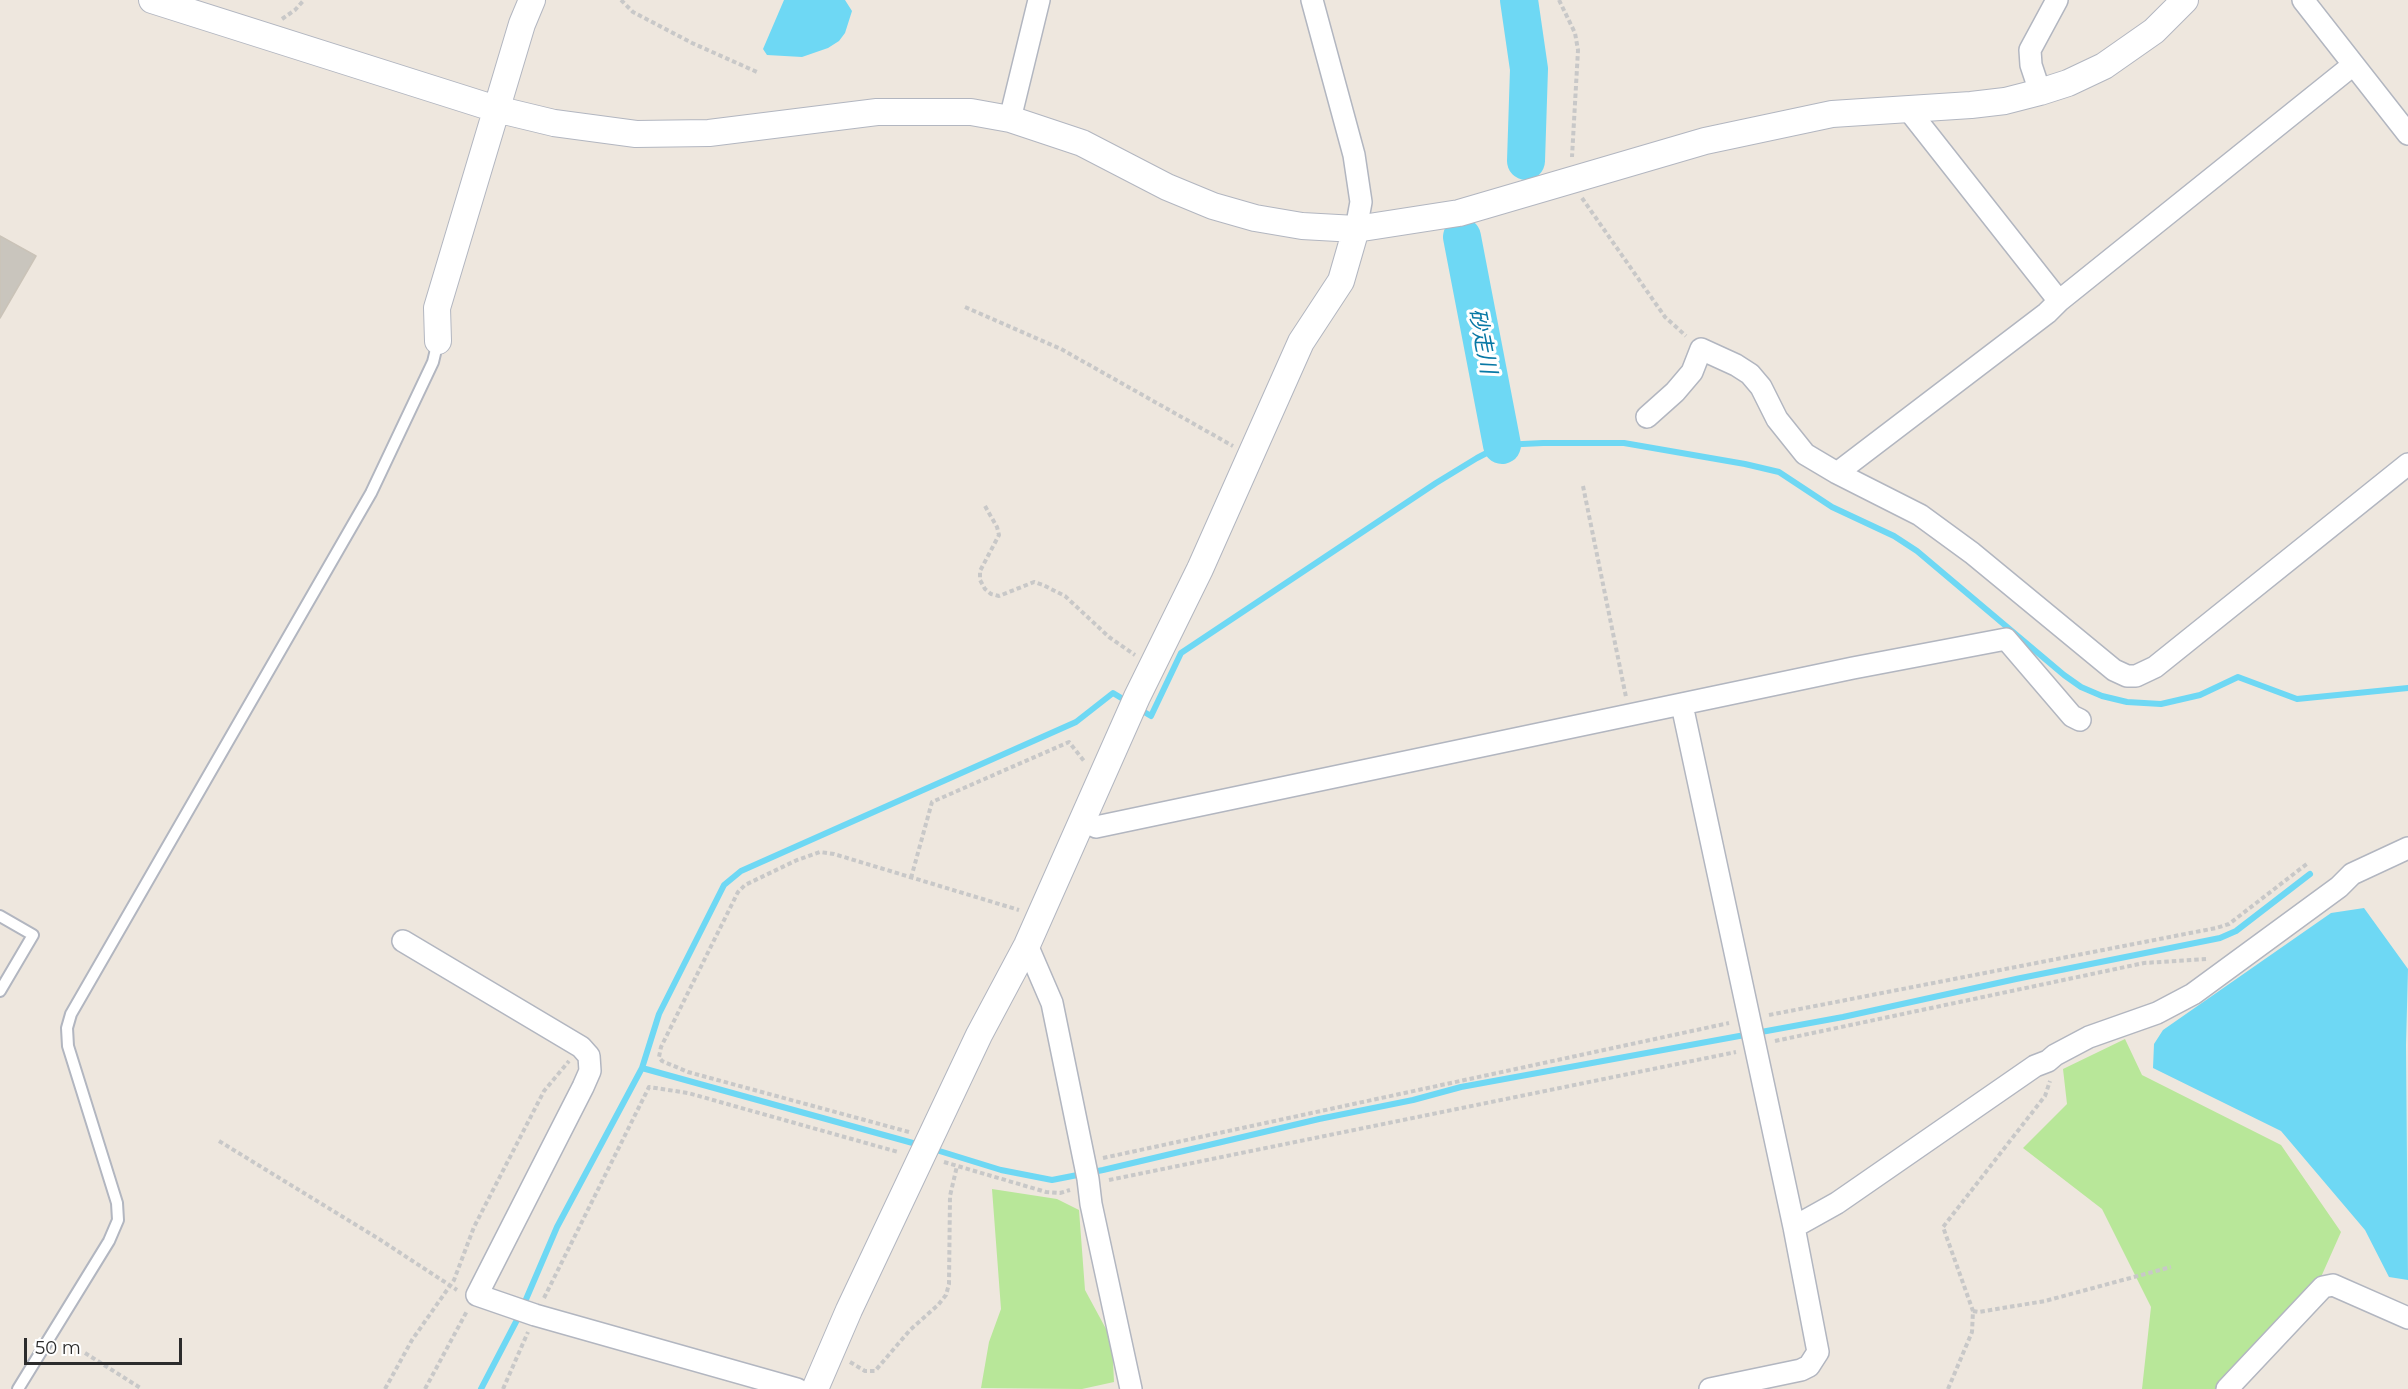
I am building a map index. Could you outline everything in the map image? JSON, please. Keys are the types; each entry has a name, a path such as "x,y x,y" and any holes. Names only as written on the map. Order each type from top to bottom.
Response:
{"street":[{"path":"152,0 496,109 554,123 636,134 709,133 847,115 904,111 971,112 1010,119 1082,143 1167,187 1213,206 1255,218 1302,226 1356,229 1459,213 1705,141 1832,114 1971,105 2005,101 2040,92 2068,83 2104,66 2154,31 2185,0"},
{"path":"438,341 437,308 522,24 532,0"},
{"path":"1010,119 1039,0"},
{"path":"815,1389 979,1035 1027,945 1137,697 1200,569 1301,342 1341,281 1361,202 1354,155 1312,0"},
{"path":"2040,92 2031,64 2030,50 2056,0"},
{"path":"2303,0 2408,134"},
{"path":"1837,473 2047,313 2059,301 2354,66"},
{"path":"1907,108 2059,301"},
{"path":"1647,417 1675,392 1692,372 1701,349 1736,365 1750,374 1761,387 1777,419 1805,454 1920,515 1972,553 2114,670 2127,676 2136,676 2155,667 2408,464"},
{"path":"1082,819 1096,827 1682,705 2011,633 2072,716 2080,720"},
{"path":"1682,705 1794,1227 1818,1352 1809,1366 1801,1370 1710,1389"},
{"path":"1794,1227 1836,1203 2026,1072 2055,1055 2089,1037 2157,1013 2193,994 2340,887 2352,874 2408,848"},
{"path":"404,941 581,1047 589,1056 590,1071 584,1087 475,1297 797,1389"},
{"path":"1027,945 1052,1003 1087,1173 1090,1204 1131,1389"},
{"path":"2227,1389 2324,1287 2333,1285 2408,1318"}],"lane":[{"path":"18,1389 109,1241 118,1220 117,1203 68,1046 71,1014 371,493 434,362 438,341"},
{"path":"0,916 33,935 0,991"}],"path":[{"path":"621,0 633,12 692,43 757,72"},
{"path":"965,307 1061,349 1249,455"},
{"path":"1582,486 1630,716"},
{"path":"985,506 999,535 980,571 980,580 985,589 999,596 1034,582 1043,585 1065,596 1109,637 1151,668"},
{"path":"911,878 932,802 1069,742 1084,761"},
{"path":"1038,920 1004,904 834,854 820,852 796,860 745,885 738,892 661,1047 659,1057 662,1061 687,1072 907,1131 926,1148 957,1166 1046,1192 1060,1193 1087,1173 2216,928 2229,924 2308,863"},
{"path":"1751,1030 2144,963 2194,958 2235,963"},
{"path":"1087,1173 1739,1051 1751,1030"},
{"path":"385,1389 412,1340 454,1280 474,1227 544,1091 581,1047"},
{"path":"1948,1389 1972,1332 1973,1311 1943,1227 2045,1096 2051,1073 2048,1061"},
{"path":"503,1389 535,1315 649,1087 688,1094 898,1152 926,1148"},
{"path":"219,1141 379,1239 449,1285 475,1297 425,1389"},
{"path":"831,1351 865,1371 875,1371 910,1330 946,1295 949,1284 950,1196 957,1166"},
{"path":"1973,1311 1979,1312 2045,1301 2171,1267"},
{"path":"85,1353 142,1389"}],"green space":[{"path":"2125,1039 2142,1075 2281,1145 2341,1232 2321,1277 2221,1389 2142,1389 2151,1307 2102,1209 2023,1148 2067,1104 2063,1069"},
{"path":"992,1189 1057,1199 1079,1210 1085,1290 1112,1340 1114,1382 1082,1389 981,1388 989,1342 1001,1309"}],"water":[{"path":"784,0 845,0 852,11 845,33 839,41 828,48 802,57 767,55 763,49"},
{"path":"2364,908 2408,969 2406,1045 2408,1280 2389,1277 2365,1230 2281,1131 2153,1068 2154,1044 2163,1030 2331,913"}],"building":[{"path":"0,236 36,256 0,318"}],"waterway":[{"name":"砂走川","path":"1519,0 1529,69 1526,161"},
{"name":"砂走川","path":"1462,237 1502,445"},
{"path":"1139,709 1151,716 1181,653 1436,483 1502,445 1543,443 1624,443 1779,472 1832,507 1894,536 1917,551 2064,675 2081,687 2102,696 2127,702 2161,704 2200,695 2238,677 2297,699 2408,688"},
{"path":"481,1389 518,1318 557,1227 642,1068 659,1014 724,885 741,871 1076,722 1113,693 1128,702"},
{"path":"933,1149 1001,1170 1052,1180 1103,1170 1319,1119 1413,1100 1461,1087 1843,1017 2220,938 2236,931 2310,874"},
{"path":"642,1068 920,1145"}]}
